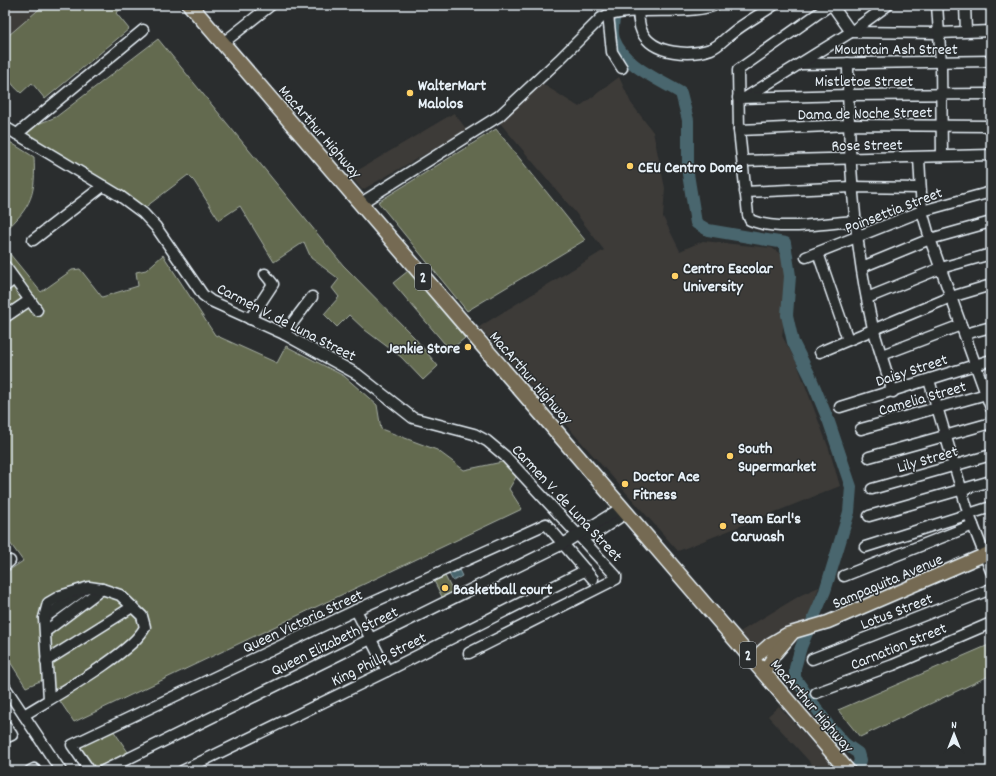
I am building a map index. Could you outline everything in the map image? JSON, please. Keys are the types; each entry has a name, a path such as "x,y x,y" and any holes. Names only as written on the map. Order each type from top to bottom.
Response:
{"highway":[{"name":"MacArthur Highway","path":"190,5 844,766"}],"main road":[{"name":"Sampaguita Avenue","path":"752,660 773,642 796,631 816,626 988,554"},
{"path":"764,672 774,655 796,631"}],"street":[{"path":"223,43 271,5"},
{"path":"361,203 499,116 554,65 601,18 609,14 638,9 703,9 715,5"},
{"path":"638,9 642,33 650,41 665,50 678,53 711,49 722,43 730,34 774,5"},
{"path":"851,32 831,5 738,70 742,98 739,130 745,192 750,220 753,222 796,226 855,221"},
{"path":"742,98 851,32 888,5"},
{"path":"937,5 941,63 942,156"},
{"path":"965,5 966,31"},
{"path":"609,14 612,52 622,68"},
{"path":"16,134 143,30"},
{"path":"851,32 939,33 991,31"},
{"name":"Mountain Ash Street","path":"800,64 941,63 991,61"},
{"path":"848,63 852,187 857,238 874,329 892,392"},
{"name":"Mistletoe Street","path":"742,98 848,95 991,94"},
{"name":"Dama de Noche Street","path":"739,130 850,125 991,126"},
{"name":"Carmen V. de Luna Street","path":"5,127 103,186 143,213 156,227 203,295 212,302 284,334 357,374 413,418 460,430 487,440 505,456 577,536 616,576 616,579 469,653"},
{"name":"Rose Street","path":"743,161 919,158 991,155"},
{"path":"919,158 922,211 930,239 988,394 991,408"},
{"path":"33,240 103,186"},
{"path":"745,192 852,187 920,188"},
{"name":"Poinsettia Street","path":"806,257 922,211 991,192"},
{"path":"862,267 930,239 991,222"},
{"path":"818,253 848,340"},
{"path":"867,298 941,268 991,254"},
{"path":"5,266 37,310"},
{"path":"250,319 272,284 265,274"},
{"path":"5,286 14,279"},
{"path":"820,352 951,297 991,285"},
{"path":"284,334 312,297"},
{"path":"5,317 30,300"},
{"path":"882,355 963,330 991,327"},
{"name":"Daisy Street","path":"840,408 991,360"},
{"path":"929,380 973,526 988,554 991,571"},
{"name":"Camelia Street","path":"861,429 988,394"},
{"path":"869,457 991,423"},
{"name":"Lily Street","path":"872,489 991,455"},
{"path":"869,516 991,481"},
{"path":"865,547 970,515 991,507"},
{"name":"Queen Elizabeth Street","path":"104,771 577,536 589,536 623,510"},
{"name":"Queen Victoria Street","path":"90,771 72,745 356,610 546,524 562,544"},
{"path":"844,576 973,526"},
{"path":"562,544 593,579"},
{"name":"King Phillp Street","path":"182,771 387,671 586,570"},
{"path":"24,715 110,661 142,634 145,627 142,616 120,595 102,589 89,587 44,618 49,699"},
{"path":"46,631 102,589"},
{"name":"Lotus Street","path":"812,659 991,589"},
{"path":"46,661 132,607"},
{"path":"356,610 369,639 387,671"},
{"name":"Carnation Street","path":"816,693 894,664 991,623"},
{"path":"5,687 9,700 24,715 61,771"},
{"path":"5,724 8,737"},
{"path":"30,771 34,769 36,771"}],"shaded area":[{"path":"5,5 44,5 9,35 5,36"},
{"name":"Centro Escolar University","path":"619,77 631,103 653,132 665,188 663,217 680,251 703,241 772,248 783,256 788,270 789,283 782,336 796,361 829,449 840,486 678,551 479,327 604,250 575,212 500,123 541,83 579,107"},
{"path":"454,113 467,130 362,190 350,175"},
{"path":"819,587 806,624 793,629 754,650 738,633 801,595"},
{"path":"779,706 832,765 825,771 818,771 768,716"}],"green space":[{"path":"44,5 126,5 116,13 129,29 45,99 32,83 21,93 10,80 5,67 5,36 9,35"},
{"path":"158,39 343,265 414,337 438,366 423,380 401,357 365,330 349,315 337,327 324,314 339,297 332,288 339,279 311,258 304,242 274,262 240,206 219,220 194,181 188,175 143,209 22,135 30,127 56,117"},
{"path":"496,129 585,240 467,311 378,202"},
{"path":"5,139 34,157 34,181 33,190 27,206 5,231"},
{"path":"5,248 41,292 72,270 80,269 102,297 138,286 136,272 146,270 163,255 215,335 277,363 286,346 344,376 377,405 381,429 437,450 464,470 502,462 516,477 509,489 522,509 74,722 45,679 26,687 5,654 5,573 23,561 5,536"},
{"path":"408,271 465,338 450,350 393,283"},
{"name":"Basketball court","path":"445,576 455,596 444,601 434,581"},
{"path":"991,644 991,675 860,737 838,710"},
{"path":"113,730 128,752 91,770 78,748"}],"water":[{"path":"459,570 462,576 453,581 449,574"},
{"path":"857,748 862,758 861,765 853,771 837,771 855,762 857,756 853,751"}],"waterway":[{"path":"616,5 613,35 625,57 652,77 681,93 688,120 688,174 696,223 708,230 785,243 790,276 787,315 793,342 810,376 829,422 851,487 849,512 825,591 801,647 795,668 795,678 829,726 845,744 858,753 860,760 859,763"}],"place":[{"name":"WalterMart Malolos","path":"410,93"},
{"name":"CEU Centro Dome","path":"630,166"},
{"name":"Centro Escolar University","path":"675,276"},
{"name":"Jenkie Store","path":"468,347"},
{"name":"South Supermarket","path":"730,456"},
{"name":"Doctor Ace Fitness","path":"625,484"},
{"name":"Team Earl's Carwash","path":"723,526"},
{"name":"Basketball court","path":"445,588"}]}
